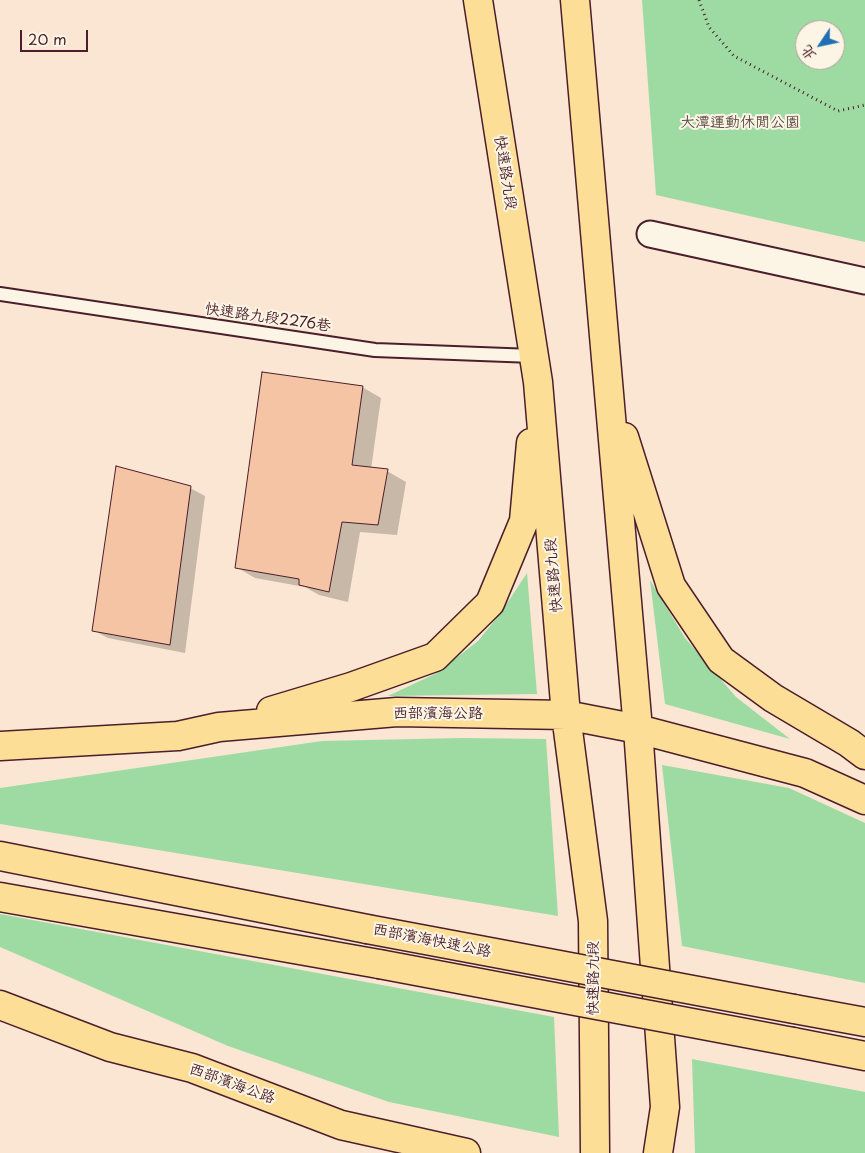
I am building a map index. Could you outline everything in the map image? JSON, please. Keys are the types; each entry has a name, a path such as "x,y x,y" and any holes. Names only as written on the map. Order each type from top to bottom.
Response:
{"main road":[{"name":"快速路九段","path":"478,0 536,369 566,715 594,921 595,1153"},
{"path":"575,0 638,729 665,1107 658,1153"},
{"path":"219,727 350,687 434,658 490,603 524,521 536,369"},
{"path":"609,387 671,586 721,660 773,698 849,743 865,755"},
{"name":"西部濱海公路","path":"0,746 178,736 219,727 398,712 566,715 638,729 805,772 865,800"},
{"name":"西部濱海快速公路","path":"0,856 367,929 865,1022"},
{"path":"0,897 379,964 865,1056"},
{"name":"西部濱海公路","path":"0,1005 110,1047 192,1068 341,1125 466,1153"},
{"path":"341,1125 393,1153"}],"street":[{"path":"650,234 865,281"}],"lane":[{"name":"快速路九段2276巷","path":"0,294 375,350 536,369"}],"path":[{"path":"699,0 709,27 734,56 838,111 865,105"}],"shaded area":[{"path":"0,0 865,0 865,1153 0,1153"}],"green space":[{"name":"大潭運動休閒公園","path":"642,0 865,0 865,242 656,195"},
{"path":"527,573 537,694 388,696 437,673 478,641 500,614"},
{"path":"650,580 685,638 736,697 790,739 665,704"},
{"path":"462,738 546,739 558,916 0,824 0,788 322,741"},
{"path":"662,765 789,788 865,823 865,983 682,946"},
{"path":"0,914 554,1017 559,1137 389,1102 228,1046 0,947"},
{"path":"692,1059 865,1092 865,1153 695,1153"}],"building":[{"path":"262,372 363,386 352,465 388,469 378,525 342,522 329,592 299,585 299,579 235,568"},
{"path":"116,466 191,486 170,645 92,631"}]}
